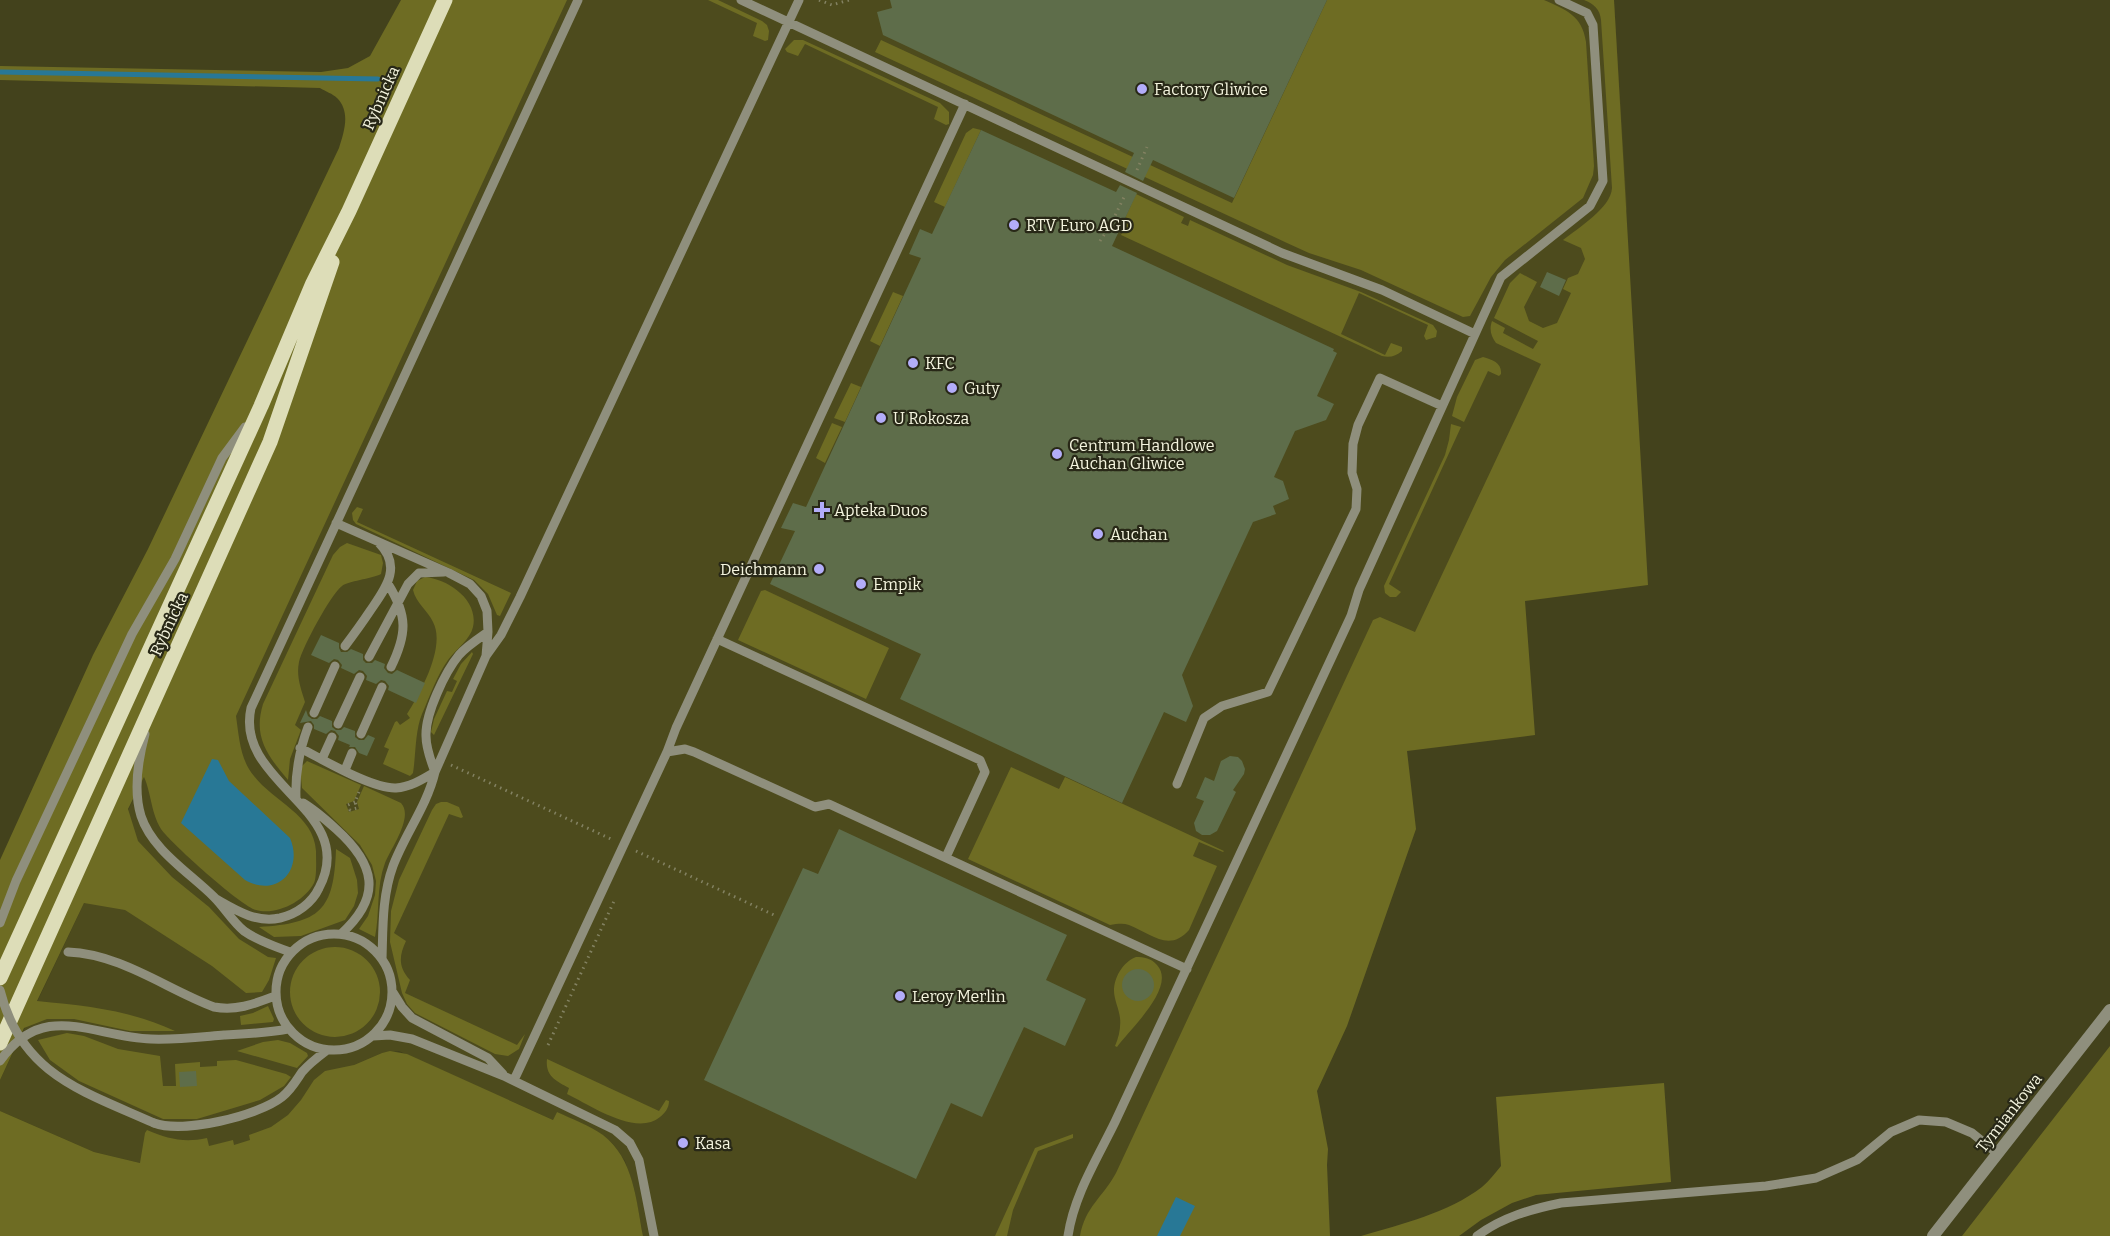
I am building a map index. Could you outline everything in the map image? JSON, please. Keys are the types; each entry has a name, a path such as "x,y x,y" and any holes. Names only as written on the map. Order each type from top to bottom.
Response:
{"main road":[{"name":"Rybnicka","path":"0,978 261,406 313,283 349,211 445,0"},
{"name":"Rybnicka","path":"0,1043 270,442 349,211"}],"street":[{"name":"Tymiankowa","path":"1933,1236 2110,1010"}],"lane":[{"path":"216,899 243,914 267,919 286,916 295,912 316,894 325,874 327,864 325,844 317,825 296,798 270,773 257,754 250,734 250,715 259,690 578,0"},
{"path":"741,0 1282,253 1382,290 1475,334"},
{"path":"382,959 383,916 393,865 432,787 435,772 486,656 501,635 520,597 799,0"},
{"path":"1068,1236 1077,1199 1351,616 1359,590 1501,277 1590,206 1603,181 1593,25 1587,12 1558,0"},
{"path":"514,1080 964,104"},
{"path":"1177,784 1204,718 1222,706 1268,692 1356,509 1357,489 1352,473 1353,444 1358,425 1380,378 1442,406"},
{"path":"0,923 16,881 132,634 175,559 222,458 261,406"},
{"path":"336,523 470,584 481,596 487,611 486,656"},
{"path":"345,646 388,584 389,557 375,539"},
{"path":"369,657 408,584 419,573 449,573"},
{"path":"388,584 398,601 404,627 399,651 391,668"},
{"path":"435,772 426,742 426,727 430,712 453,663 467,648 488,632"},
{"path":"717,639 980,760 985,772 946,857"},
{"path":"314,713 335,666"},
{"path":"338,724 360,677"},
{"path":"160,684 139,763 138,798 141,816 158,843 216,899 234,922 245,932 290,952"},
{"path":"361,734 382,687"},
{"path":"296,798 295,780 300,748 308,727"},
{"path":"322,759 332,737"},
{"path":"300,748 377,785 397,788 419,782 435,772"},
{"path":"667,752 685,749 815,807 829,804 1187,969"},
{"path":"345,770 352,753"},
{"path":"296,798 316,811 351,842 365,863 369,883 366,903 354,921 341,934"},
{"path":"341,934 357,938 371,947 382,959 390,974 392,991 387,1016 373,1036 359,1045 343,1050 326,1051 299,1040 288,1029 279,1014 275,996 276,978 290,952 316,936 341,934"},
{"path":"68,952 91,954 115,962 214,1007 242,1008 275,996"},
{"path":"0,990 18,1035 47,1069 78,1089 154,1123 174,1128 199,1125 268,1106 289,1092 303,1072 326,1051"},
{"path":"392,991 412,1018 488,1058 504,1076"},
{"path":"0,1061 20,1038 35,1030 51,1027 75,1026 121,1036 151,1039 194,1038 288,1029"},
{"path":"373,1036 390,1035 412,1039 514,1080 609,1127 630,1143 634,1149 642,1170 654,1236"},
{"path":"1477,1236 1513,1216 1562,1203 1766,1186 1816,1178 1857,1160 1892,1132 1919,1120 1946,1122 1972,1134 1998,1154"}],"path":[{"path":"819,0 832,5 849,0"},
{"path":"1100,241 1110,226 1148,147"},
{"path":"441,760 774,915"}],"shaded area":[{"path":"401,0 567,0 236,716 241,748 249,770 262,785 301,818 314,838 316,876 314,883 304,896 281,909 264,911 248,906 210,876 161,829 144,777 128,809 138,841 172,877 209,907 239,939 268,957 276,958 269,980 262,992 246,993 212,966 125,910 84,903 37,1001 91,1007 125,1014 175,1031 130,1031 74,1019 47,1019 24,1028 0,1080 0,860 93,655 148,549 339,148 345,116 344,109 335,97 320,88 0,80 0,66 321,72 348,68 370,56"},
{"path":"513,0 1614,0 1627,209 1138,1236 643,1236 634,1188 625,1161 613,1144 601,1134 557,1112 553,1120 399,1051 382,1053 354,1065 267,1149 140,1163 94,1152 0,1111 0,1080"},
{"path":"708,0 718,0 762,21 767,25 769,31 768,40 753,36 757,23"},
{"path":"1327,0 1544,0 1572,15 1581,25 1586,42 1593,175 1583,198 1505,260 1491,277 1470,316 1463,317 1361,270 1309,253 875,52 881,40 1232,203"},
{"path":"1584,0 1614,0 1648,585 1525,601 1535,735 1407,751 1416,829 1347,1026 1317,1091 1328,1149 1330,1236 1080,1236 1090,1210 1116,1173 1373,620 1380,617 1415,632 1541,364 1496,343 1492,335 1492,321 1505,328 1503,333 1533,349 1538,341 1494,318 1510,283 1520,273 1537,282 1524,307 1529,321 1543,328 1557,323 1571,293 1563,289 1568,278 1578,274 1585,259 1581,248 1563,240 1600,210 1606,203 1612,188 1601,20 1596,7"},
{"path":"794,40 803,40 940,103 949,112 949,124 946,125 934,119 938,107 805,44 798,56 787,52 785,49"},
{"path":"973,128 981,130 945,207 934,202 966,133"},
{"path":"1136,194 1184,217 1181,223 1188,226 1190,220 1287,265 1361,292 1433,325 1437,331 1436,337 1426,340 1424,336 1428,325 1359,293 1341,334 1385,355 1391,343 1402,347 1402,351 1395,355 1382,356 1121,235 1124,229 1121,227"},
{"path":"893,292 903,296 880,346 870,341"},
{"path":"1483,357 1498,365 1501,374 1499,376 1488,371 1464,422 1452,416 1457,397 1475,360"},
{"path":"851,383 861,387 845,422 834,418"},
{"path":"832,423 842,427 825,463 816,458"},
{"path":"1451,424 1461,427 1389,584 1401,592 1396,597 1390,597 1385,593 1384,586 1445,455"},
{"path":"357,507 363,509 357,522 511,593 500,616 497,615 488,594 474,580 356,524 352,513"},
{"path":"347,543 381,555 383,563 381,574 342,586 324,610 305,645 298,672 305,702 295,725 301,730 290,759 288,780 264,745 260,716 263,704 333,555"},
{"path":"425,577 443,582 460,593 467,600 474,617 471,632 444,666 431,693 420,721 413,773 410,776 383,764 389,749 384,747 395,722 397,721 400,725 410,718 407,714 425,682 434,656 436,632 433,622 413,590 417,581"},
{"path":"765,590 889,648 866,699 738,640 761,591"},
{"path":"472,652 434,735 431,732 434,719 447,691 452,692 457,681 453,679 461,664"},
{"path":"307,761 361,785 354,801 346,804 349,812 359,809 357,802 364,786 401,803 404,809 405,816 400,833 382,872 375,937 359,929 368,916 375,895 376,881 372,865 360,845 302,788 300,768"},
{"path":"1011,767 1059,789 1065,777 1224,851 1199,842 1193,856 1217,866 1189,930 1182,937 1167,941 1129,925 1110,925 968,859"},
{"path":"441,802 459,807 463,817 449,814 394,933 406,941 401,961 403,971 410,980 405,993 517,1045 525,1034 519,1049 508,1056 495,1054 415,1013 407,1004 402,993 390,942 391,911 399,880 432,810 436,804"},
{"path":"336,849 350,858 357,880 358,893 354,906 345,920 301,936 274,937 259,927 296,922 320,910 332,887"},
{"path":"335,947 352,950 367,960 377,975 380,992 377,1009 367,1024 352,1034 335,1037 318,1034 303,1024 293,1009 290,992 293,975 303,960 318,950"},
{"path":"1136,957 1147,958 1157,965 1162,974 1161,985 1149,1008 1117,1047 1115,1046 1120,1021 1114,986 1123,966"},
{"path":"268,1006 274,1019 273,1022 241,1025 240,1016"},
{"path":"67,1033 84,1036 118,1049 160,1056 163,1086 176,1086 175,1064 200,1062 200,1067 217,1066 217,1061 236,1060 291,1077 284,1086 260,1100 197,1119 163,1119 79,1081 50,1060 38,1040"},
{"path":"278,1040 290,1043 307,1053 308,1056 297,1068 237,1051 263,1042"},
{"path":"2110,1046 2110,1236 1962,1236 1976,1218"},
{"path":"390,1051 407,1054 553,1120 557,1112 603,1135 621,1156 627,1168 632,1181 643,1236 0,1236 0,1111 94,1152 140,1163 147,1130 176,1139 207,1138 209,1146 233,1140 234,1145 250,1140 249,1135 271,1127 288,1115 314,1080 325,1071 354,1065"},
{"path":"547,1059 659,1111 666,1100 669,1101 667,1108 660,1117 650,1122 639,1123 613,1117 567,1094 569,1088 550,1074"},
{"path":"1664,1083 1671,1182 1536,1195 1512,1203 1481,1220 1459,1236 1361,1236 1440,1211 1469,1196 1487,1182 1501,1166 1496,1097"},
{"path":"1073,1134 1073,1138 1038,1151 1013,1210 1007,1236 995,1236 1035,1148"}],"water":[{"path":"212,759 218,760 229,781 290,838 293,861 290,871 277,883 267,886 256,885 245,880 181,823"},
{"path":"1176,1197 1195,1206 1180,1236 1157,1236"}],"building":[{"name":"Factory Gliwice","path":"890,0 1327,0 1234,198 1153,160 1143,181 1125,172 1134,153 883,35 877,12 892,8"},
{"name":"Centrum Handlowe Auchan Gliwice","path":"981,130 1116,192 1120,185 1137,193 1112,246 1334,349 1333,351 1337,353 1317,396 1334,404 1326,420 1295,431 1274,477 1283,481 1289,499 1273,506 1276,514 1253,522 1182,675 1193,706 1186,722 1164,712 1122,803 900,699 921,654 770,584 795,531 781,528 793,503 806,507 921,258 909,254 920,229 932,234"},
{"path":"1547,272 1566,280 1559,296 1540,287"},
{"path":"321,635 339,643 341,652 351,649 363,654 363,660 366,663 372,663 375,660 385,664 384,668 388,673 392,674 397,670 425,683 416,703 388,690 389,686 385,681 381,680 376,684 366,680 367,676 363,671 359,670 354,674 341,668 342,665 338,660 334,659 329,663 311,655"},
{"path":"306,710 312,719 320,716 332,721 332,727 336,730 344,727 355,731 355,737 359,740 364,740 368,735 375,738 367,756 359,753 355,747 349,747 350,745 338,740 339,736 335,731 331,730 326,734 314,729 311,721 300,723"},
{"path":"1230,756 1238,757 1242,761 1244,774 1233,790 1236,792 1217,831 1210,835 1202,835 1196,831 1194,823 1204,801 1196,798 1205,777 1214,781 1221,761"},
{"name":"Leroy Merlin","path":"839,829 1067,935 1046,980 1086,999 1065,1046 1024,1027 982,1117 951,1103 916,1179 704,1080 803,868 818,874"},
{"path":"1138,969 1149,974 1154,985 1149,996 1138,1001 1127,996 1122,985 1127,974"},
{"path":"196,1071 197,1086 180,1087 179,1072"}],"waterway":[{"path":"0,72 378,79"}],"place":[{"name":"Factory Gliwice","path":"1142,89"},
{"name":"RTV Euro AGD","path":"1014,225"},
{"name":"KFC","path":"913,363"},
{"name":"Guty","path":"952,388"},
{"name":"U Rokosza","path":"881,418"},
{"name":"Centrum Handlowe Auchan Gliwice","path":"1057,454"},
{"name":"Apteka Duos","path":"822,510"},
{"name":"Auchan","path":"1098,534"},
{"name":"Deichmann","path":"819,569"},
{"name":"Empik","path":"861,584"},
{"name":"Leroy Merlin","path":"900,996"},
{"name":"Kasa","path":"683,1143"}]}
